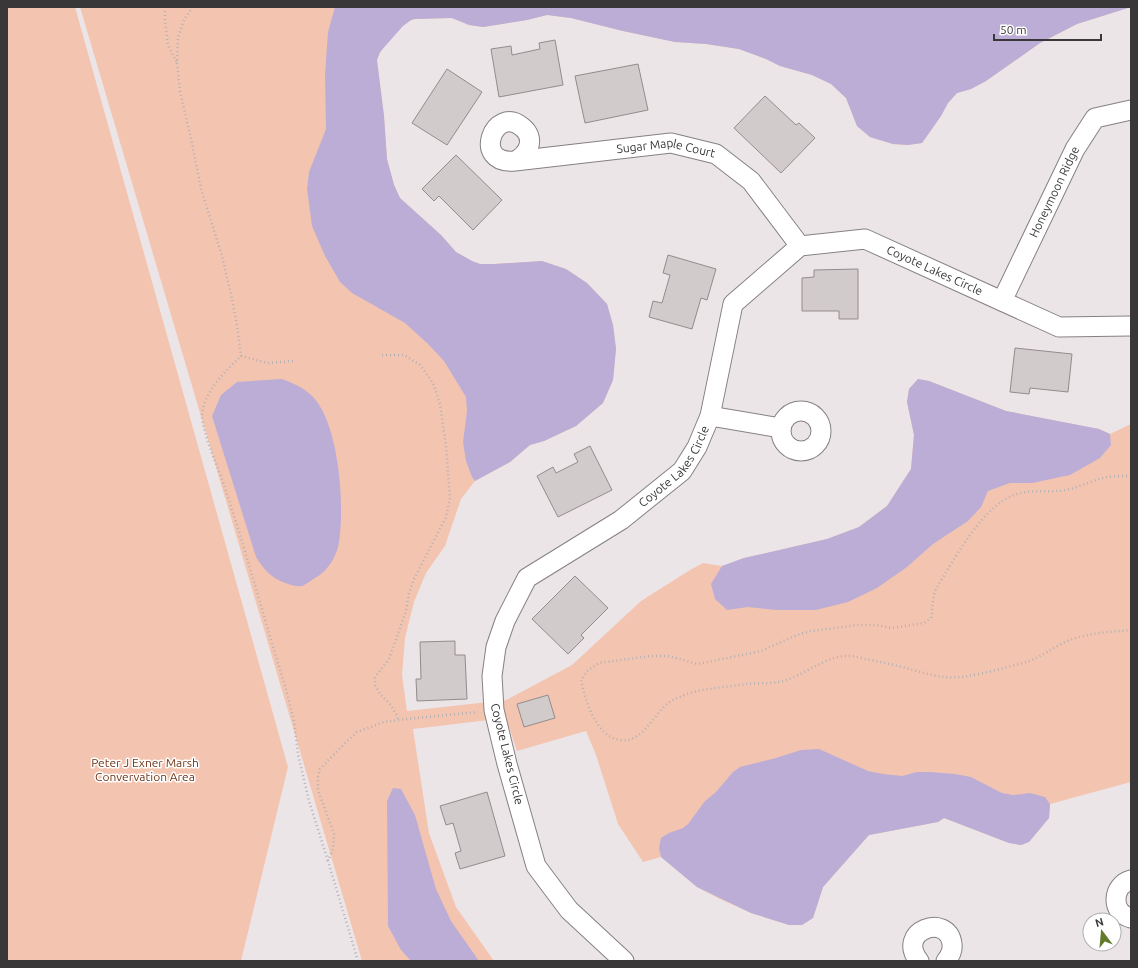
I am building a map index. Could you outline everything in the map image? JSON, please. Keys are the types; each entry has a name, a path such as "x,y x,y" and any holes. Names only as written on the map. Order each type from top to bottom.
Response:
{"street":[{"name":"Honeymoon Ridge","path":"1002,301 1075,149 1095,118 1131,110"},
{"name":"Sugar Maple Court","path":"515,161 671,143 716,154 751,181 800,246"},
{"name":"Coyote Lakes Circle","path":"624,961 568,910 536,866 507,764 494,710 492,676 496,647 505,622 527,578 621,520 682,471 697,447 710,416 733,304 800,246 865,239 1059,327 1131,326"},
{"path":"710,416 781,428"},
{"path":"1131,880 1122,884 1116,896 1116,902 1122,914 1131,918"},
{"path":"919,961 913,950 915,937 925,928 931,927 944,930 951,940 952,953 946,961"}],"path":[{"path":"165,7 168,45 177,63"},
{"path":"193,7 186,18 178,37 177,63 180,91 201,189 222,256 237,325 241,356"},
{"path":"382,355 404,355 420,366 433,383 440,404 446,446 450,498 446,518 414,579 409,593 406,611 388,659 375,677 375,686 380,694 391,705 398,720"},
{"path":"241,356 268,363 293,361"},
{"path":"241,356 216,382 206,399 202,417 286,689 294,721 298,754 309,801 358,961"},
{"path":"1131,476 1107,477 1072,489 1057,492 1019,493 1007,497 994,508 966,540 936,589 933,598 931,618 924,623 892,628 875,625 858,625 811,631 797,635 761,651 698,664 668,656 651,656 599,664 588,670 581,680 583,692 592,716 608,736 620,741 631,739 644,731 667,704 680,696 701,690 781,681 794,678 835,657 850,656 930,675 946,678 961,677 1027,662 1038,658 1064,643 1077,639 1102,633 1131,630"},
{"path":"328,861 334,849 334,834 318,790 318,777 320,769 357,732 384,722 485,711"}],"green space":[{"name":"Peter J Exner Marsh Convervation Area","path":"7,7 75,7 288,767 241,961 7,961"},
{"path":"80,7 1131,7 1077,24 1040,43 986,81 971,89 957,93 948,103 941,116 922,143 908,145 893,144 870,137 857,126 846,98 831,84 812,75 780,66 739,49 706,44 675,42 571,18 547,15 527,20 483,27 469,25 452,18 415,19 398,30 387,42 377,60 384,116 387,159 394,185 400,198 441,235 456,252 472,261 480,264 494,264 542,261 566,269 587,283 607,304 613,325 616,349 613,380 603,403 576,426 544,441 530,445 510,462 475,481 461,499 445,546 426,573 414,602 405,638 402,675 407,711 506,700 572,665 641,601 703,563 722,566 744,558 827,539 859,527 887,506 911,469 914,435 907,402 909,389 918,379 929,381 1006,411 1099,429 1110,434 1131,424 1131,782 1050,804 1049,818 1029,842 1021,845 1009,843 944,818 938,822 869,835 823,887 813,918 802,925 789,925 751,913 697,887 661,857 643,862 618,824 596,755 586,731 517,751 506,718 413,729 429,833 456,907 494,961 362,961"}],"shaded area":[{"path":"335,7 1131,7 1077,24 1040,43 986,81 971,89 957,93 948,103 941,116 922,143 908,145 893,144 870,137 857,126 846,98 831,84 812,75 780,66 739,49 706,44 675,42 571,18 547,15 527,20 483,27 469,25 452,18 411,20 403,26 380,52 377,60 384,116 387,159 394,185 400,198 441,235 456,252 472,261 480,264 494,264 542,261 566,269 587,283 607,304 613,325 616,349 613,380 603,403 576,426 544,441 530,445 510,462 475,481 466,461 463,442 467,411 466,397 444,361 405,323 352,293 340,282 325,256 312,226 307,189 309,172 326,129 325,75 328,32"},
{"path":"282,379 311,395 320,407 328,423 338,464 341,526 338,547 328,567 320,575 302,586 288,584 273,577 262,566 256,557 212,416 221,395 237,382"},
{"path":"918,379 929,381 1006,411 1099,429 1110,434 1111,445 1100,458 1070,475 1032,483 1010,483 988,491 981,507 968,521 933,544 907,567 877,588 848,602 816,610 776,610 748,607 727,610 715,599 711,584 722,566 744,558 827,539 859,527 887,506 911,469 914,435 907,402 909,389"},
{"path":"819,749 868,771 902,776 917,772 955,774 971,777 1002,793 1013,795 1030,793 1045,797 1050,804 1049,818 1029,842 1021,845 1009,843 944,818 938,822 869,835 823,887 813,918 802,925 789,925 751,913 697,887 661,857 659,848 661,838 669,833 683,828 688,824 705,801 716,792 733,772 740,767 801,750"},
{"path":"393,788 401,789 415,815 436,889 451,921 479,961 411,961 401,950 388,926 387,801"}],"building":[{"path":"555,40 563,85 499,97 491,49 511,46 512,55 540,49 539,43"},
{"path":"638,64 648,110 585,123 575,76"},
{"path":"447,69 482,92 447,145 412,123"},
{"path":"765,96 796,125 799,123 815,138 781,173 734,128"},
{"path":"456,155 502,200 473,230 439,196 434,201 422,189"},
{"path":"668,255 716,269 707,300 701,298 692,329 649,317 653,301 662,303 670,275 663,273"},
{"path":"858,269 858,319 839,319 839,311 802,311 802,278 814,277 814,270"},
{"path":"1015,348 1072,354 1068,392 1030,388 1029,394 1010,392"},
{"path":"590,446 612,490 558,517 537,476 553,467 556,473 578,462 574,454"},
{"path":"575,576 608,608 581,635 584,638 568,654 532,619"},
{"path":"455,641 455,655 465,655 467,699 417,701 416,679 421,679 420,642"},
{"path":"548,695 555,718 524,727 517,704"},
{"path":"487,792 505,856 460,869 455,853 461,851 453,823 446,825 440,806"}]}
